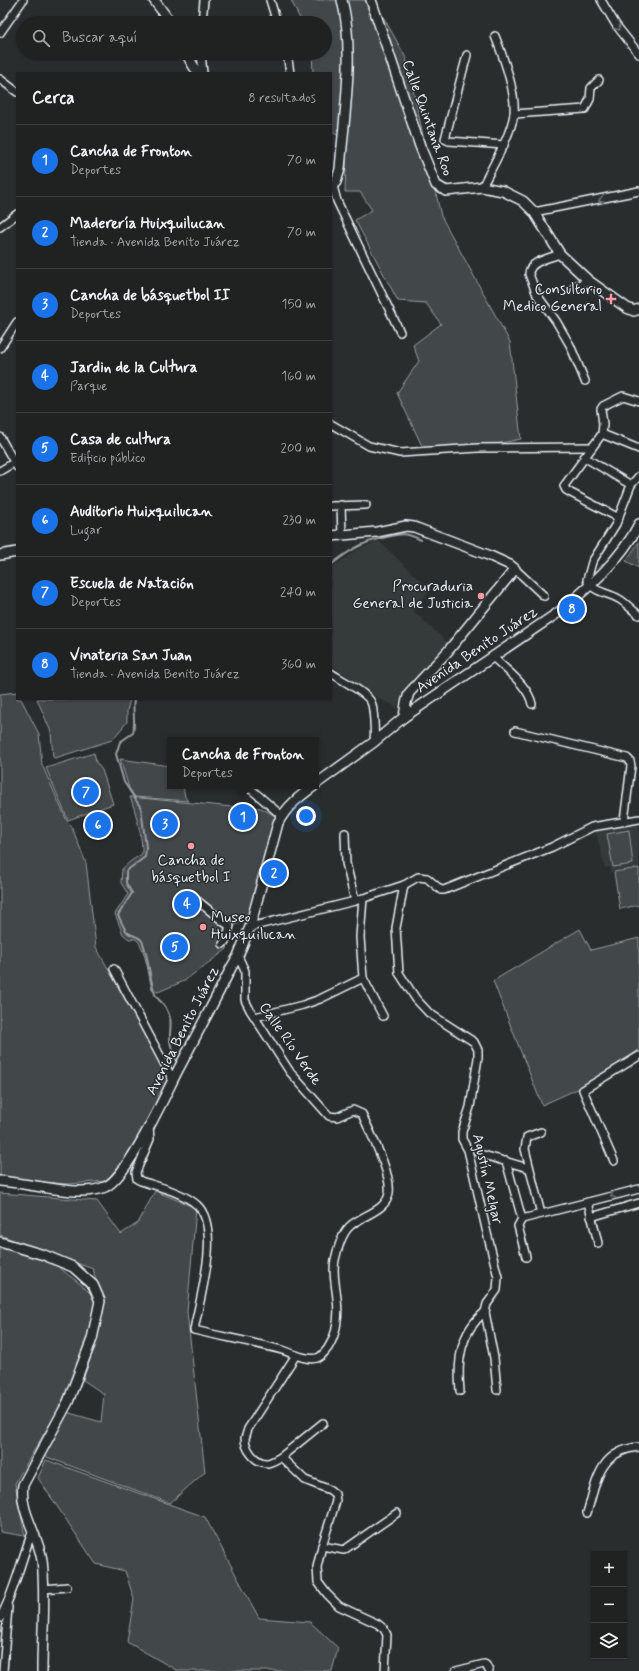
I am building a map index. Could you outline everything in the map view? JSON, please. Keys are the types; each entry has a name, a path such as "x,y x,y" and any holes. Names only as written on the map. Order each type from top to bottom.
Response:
{"main road":[{"path":"154,0 166,16"},
{"path":"332,187 338,177 340,169 347,74 347,24 342,0"},
{"name":"Calle Quintana Roo","path":"371,0 420,146 436,185 446,191 482,187 508,194 523,201 534,212 560,254 589,281 627,308 634,311 639,309"},
{"path":"190,60 198,72"},
{"name":"Avenida Benito Juárez","path":"319,782 374,742 404,717 559,612 619,556 639,524"},
{"path":"332,536 377,532 406,526 414,527 488,555 510,565 515,569 453,644 409,693 404,717"},
{"path":"0,555 16,552"},
{"name":"Avenida Benito Juárez","path":"0,1181 78,1191 91,1191 104,1187 115,1180 122,1172 149,1127 171,1077 238,956 250,927 278,823 296,800 310,789"},
{"path":"0,1242 44,1255 73,1268 93,1285 100,1301 92,1339 76,1384 68,1402 23,1485 22,1498 42,1560 42,1671"}],"street":[{"path":"0,33 23,0"},
{"path":"203,16 204,0"},
{"path":"270,0 276,16"},
{"path":"601,0 616,25 639,54"},
{"path":"482,187 504,145 514,114 512,91 505,61 495,36"},
{"path":"467,55 445,139 449,141 504,145"},
{"path":"202,60 203,72"},
{"path":"289,60 290,72"},
{"path":"0,79 16,91"},
{"path":"514,114 585,109 590,99 590,88 598,80"},
{"path":"332,187 337,201 400,332"},
{"path":"534,212 639,191"},
{"path":"0,227 16,215"},
{"path":"560,254 533,265 529,270 529,274 537,295 556,321 570,345 584,381"},
{"path":"575,286 589,281"},
{"path":"0,348 16,324"},
{"path":"619,518 564,488 565,483 602,434 602,409 606,404 623,396 639,401"},
{"path":"332,425 369,446 400,453 478,448 591,447"},
{"path":"602,434 639,450"},
{"path":"0,438 16,464 0,471"},
{"path":"584,457 631,485"},
{"path":"639,476 631,485 619,518 592,562 586,580 594,590 620,599 639,615"},
{"path":"342,505 342,535"},
{"path":"332,506 366,505"},
{"path":"515,569 544,596"},
{"path":"493,657 522,685 531,696 532,704"},
{"path":"332,674 366,696 371,702 373,709 374,742"},
{"path":"515,731 627,758 630,761 631,766 624,822"},
{"path":"250,789 282,816"},
{"path":"250,927 355,902 404,885 418,877 427,878 441,890 444,890 552,847 592,827 639,819"},
{"path":"345,834 346,863 355,902"},
{"name":"Agustín Melgar","path":"404,885 396,928 400,973 416,999 429,1013 474,1042 478,1050 471,1102 462,1132 462,1139 468,1150 498,1277 497,1290 485,1312"},
{"path":"194,898 230,926 226,940 223,944"},
{"path":"363,898 360,937 363,978 383,1016"},
{"name":"Calle Río Verde","path":"238,956 246,975 245,1000 290,1072 326,1113 332,1117 336,1117 353,1110 362,1114 382,1160 389,1181 389,1194 386,1203 359,1219 348,1228 340,1245 333,1272 338,1300 337,1326 331,1343 325,1352 318,1358 310,1359 296,1355"},
{"path":"114,969 171,1077"},
{"path":"255,1017 303,1006 363,978"},
{"path":"614,1161 583,1090 639,1056"},
{"path":"149,1127 150,1138 136,1172 137,1179 141,1182 177,1193 191,1200 198,1206 202,1213 208,1230 206,1278 194,1330 282,1350 296,1355 248,1429 245,1438 247,1448 258,1460 268,1463 281,1457 323,1423"},
{"path":"541,1132 527,1137 525,1142 528,1168 541,1214"},
{"path":"480,1154 528,1168"},
{"path":"506,1161 522,1219"},
{"path":"526,1257 518,1226 522,1219 639,1189"},
{"path":"588,1202 598,1243"},
{"path":"592,1217 639,1203"},
{"path":"460,1392 458,1374 462,1346 468,1331 475,1320 485,1312 494,1358 497,1390"},
{"path":"587,1513 600,1472 607,1461 615,1453 639,1447"},
{"path":"281,1457 305,1480 330,1490 335,1494 336,1501 317,1567 318,1582 338,1606 378,1624 384,1629 387,1635 385,1671"},
{"path":"322,1546 344,1550 397,1513"},
{"path":"3,1671 8,1605 33,1530"},
{"path":"43,1589 67,1587"},
{"path":"0,1618 8,1605"},
{"path":"456,1671 484,1664 489,1671"}],"shaded area":[{"path":"291,0 374,0 406,58 441,216 510,342 521,439 491,445 423,448 397,393 419,361 413,345 441,324 426,303 398,301 355,220 372,210 360,192 345,192 347,142 332,132 332,72 313,72 312,60 332,60 332,16 299,16"},
{"path":"378,540 430,590 413,611 447,642 403,694 396,709 393,705 381,700 332,666 332,567 356,551"},
{"path":"639,542 639,568 626,561"},
{"path":"16,692 16,700 22,700 39,734 42,765 67,821 71,825 86,863 96,947 172,1084 132,1150 106,1181 68,1184 0,1179 0,694"},
{"path":"37,700 130,700 127,711 127,722 112,740 55,758 53,757 51,732"},
{"path":"94,753 96,762 102,770 113,804 68,820 46,768"},
{"path":"120,759 167,766 167,789 184,789 185,797 188,801 135,797 129,788"},
{"path":"130,797 233,807 261,808 277,817 261,867 246,923 236,924 231,928 227,949 184,981 158,992 152,989 141,947 135,939 129,939 123,934 115,914 128,894 121,883 122,869 142,854 139,826"},
{"path":"639,821 639,868 611,872 611,866 605,868 595,829"},
{"path":"629,830 633,864 613,867 607,834"},
{"path":"639,868 639,905 620,909 614,872"},
{"path":"580,929 591,950 639,938 639,1050 582,1087 542,1105 493,981"},
{"path":"155,1191 196,1208 187,1312 205,1472 170,1503 44,1456 66,1412 101,1422 104,1394 83,1380 95,1344 103,1304 93,1269 0,1235 0,1193 97,1201 121,1234 138,1223"},
{"path":"0,1239 40,1253 79,1283 99,1301 89,1341 74,1377 54,1417 15,1483 25,1536 0,1532"},
{"path":"46,1460 205,1517 259,1618 310,1622 338,1648 332,1671 178,1671 127,1642 134,1599 125,1571 96,1564 38,1478"}],"waterway":[{"path":"332,564 355,548 375,540 402,534 410,535 421,540"},
{"path":"134,700 133,733 120,742 116,754 124,782 141,808 146,847 145,857 126,871 126,883 132,893 118,915 127,932 142,940 155,994 165,1006 170,1018 170,1041 177,1065"}],"place":[{"name":"Consultorio Medico General","path":"611,299"},
{"name":"Procuraduria General de Justicia","path":"481,596"},
{"name":"Vinateria San Juan","path":"572,609"},
{"name":"Escuela de Natación","path":"86,792"},
{"name":"Cancha de Fronton","path":"243,817"},
{"name":"Cancha de básquetbol II","path":"165,824"},
{"name":"Auditorio Huixquilucan","path":"98,825"},
{"name":"Cancha de básquetbol I","path":"191,846"},
{"name":"Maderería Huixquilucan","path":"274,873"},
{"name":"Jardin de la Cultura","path":"187,904"},
{"name":"Museo Huixquilucan","path":"203,927"},
{"name":"Casa de cultura","path":"175,947"}]}
